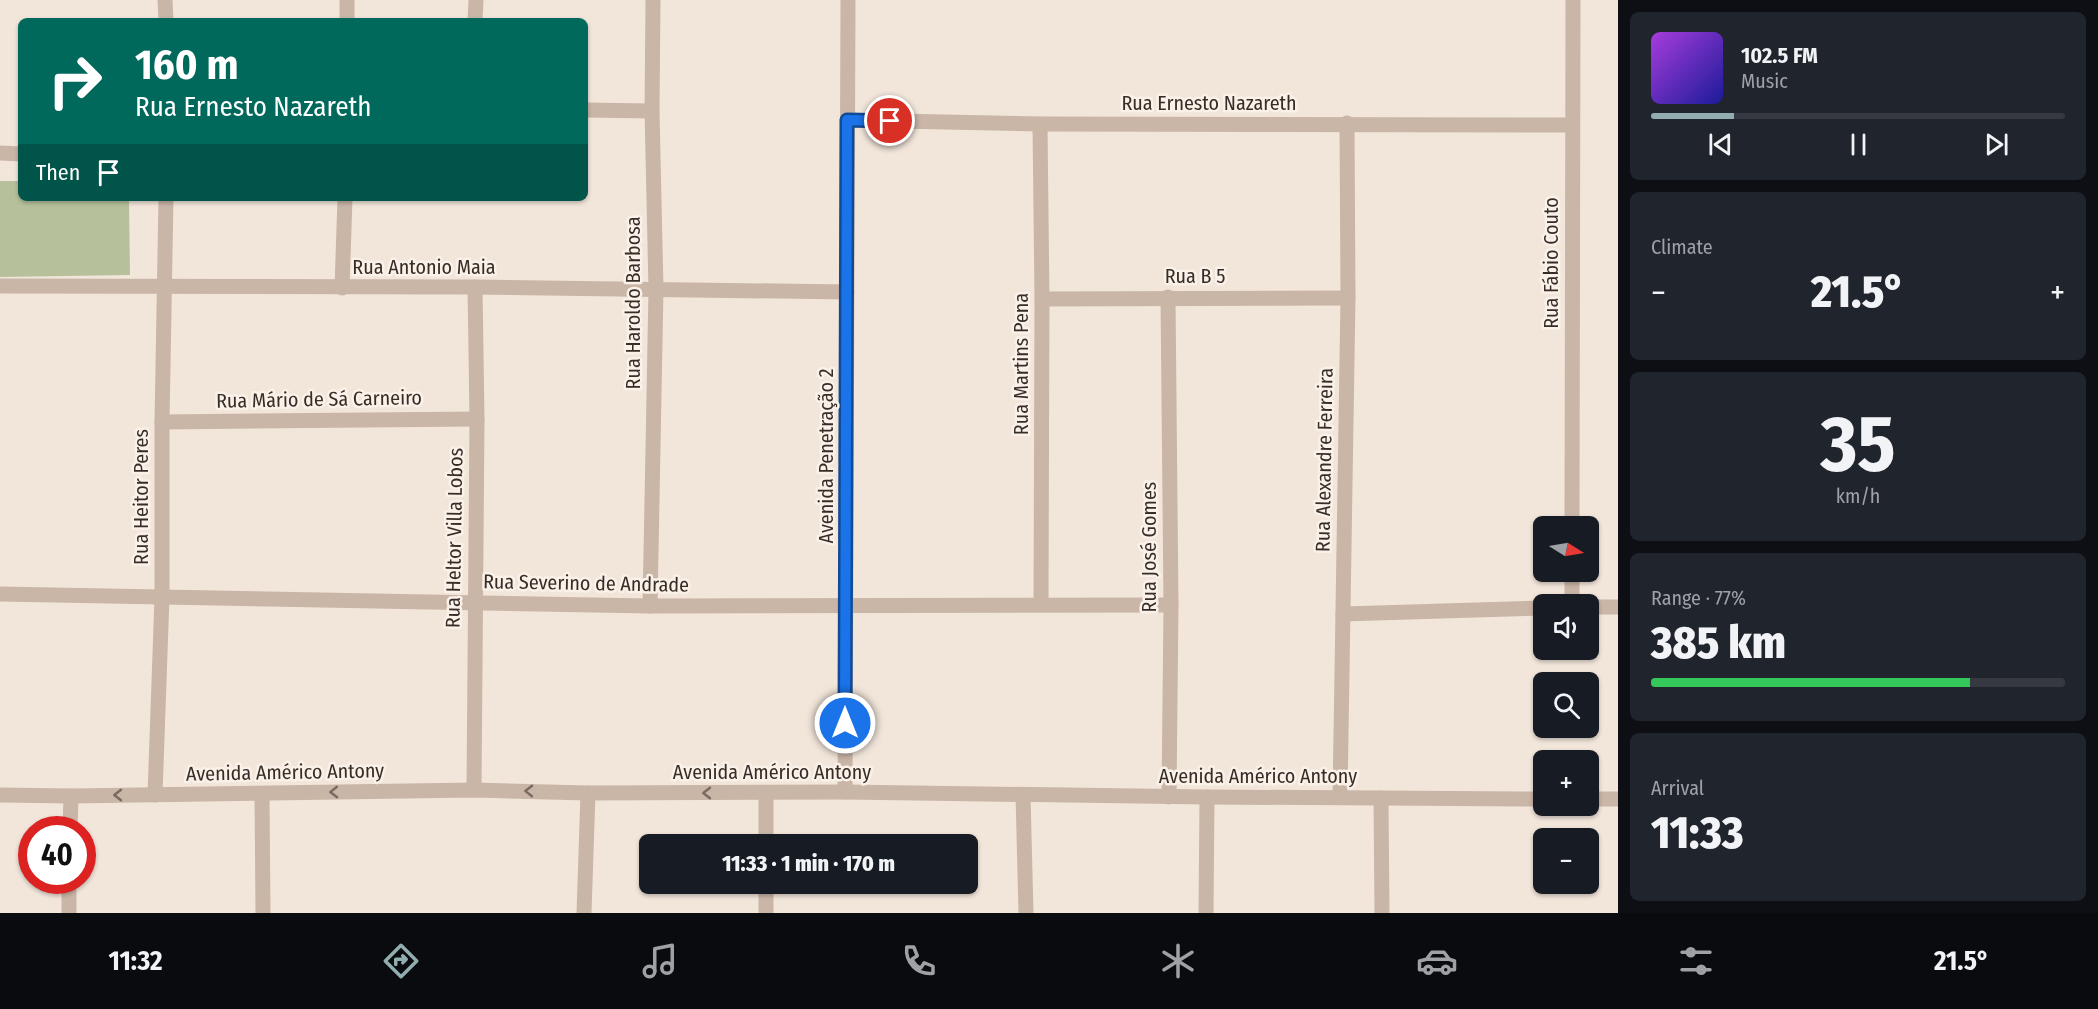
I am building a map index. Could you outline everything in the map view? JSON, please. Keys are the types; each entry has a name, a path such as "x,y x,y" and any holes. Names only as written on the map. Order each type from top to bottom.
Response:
{"street":[{"path":"165,0 166,18"},
{"path":"347,0 347,18"},
{"path":"475,18 476,0"},
{"name":"Rua Haroldo Barbosa","path":"650,606 656,289 652,111 653,0"},
{"name":"Avenida Penetração 2","path":"844,792 848,0"},
{"name":"Rua Fábio Couto","path":"1572,516 1573,0"},
{"path":"588,110 652,111"},
{"name":"Rua Ernesto Nazareth","path":"847,120 1040,124 1572,125"},
{"name":"Rua Alexandre Ferreira","path":"1340,797 1348,298 1347,123"},
{"name":"Rua Martins Pena","path":"1040,124 1041,604"},
{"path":"0,153 18,154"},
{"name":"Rua Heitor Peres","path":"155,795 162,597 166,201"},
{"path":"342,288 345,201"},
{"name":"Rua Antonio Maia","path":"0,286 475,287 847,292"},
{"name":"Rua Heltor Villa Lobos","path":"474,790 477,419 475,287"},
{"name":"Rua José Gomes","path":"1168,297 1169,797"},
{"name":"Rua B 5","path":"1042,299 1348,298"},
{"name":"Rua Mário de Sá Carneiro","path":"162,422 477,419"},
{"name":"Rua Severino de Andrade","path":"0,594 650,606 1170,605"},
{"path":"1599,607 1618,607"},
{"path":"1342,614 1533,608"},
{"name":"Avenida Américo Antony","path":"0,795 474,790 588,793 844,792 1533,799"},
{"path":"585,913 588,793"},
{"path":"766,793 766,834"},
{"path":"262,794 263,913"},
{"path":"1023,795 1026,913"},
{"path":"70,816 71,796"},
{"path":"1206,913 1207,797"},
{"path":"1381,798 1382,913"},
{"path":"1599,799 1618,799"},
{"path":"69,894 69,913"},
{"path":"766,894 766,913"}],"green space":[{"path":"0,181 18,181 18,201 129,201 130,275 0,277"}],"route":[{"path":"845,723 847,120 890,121"}]}
